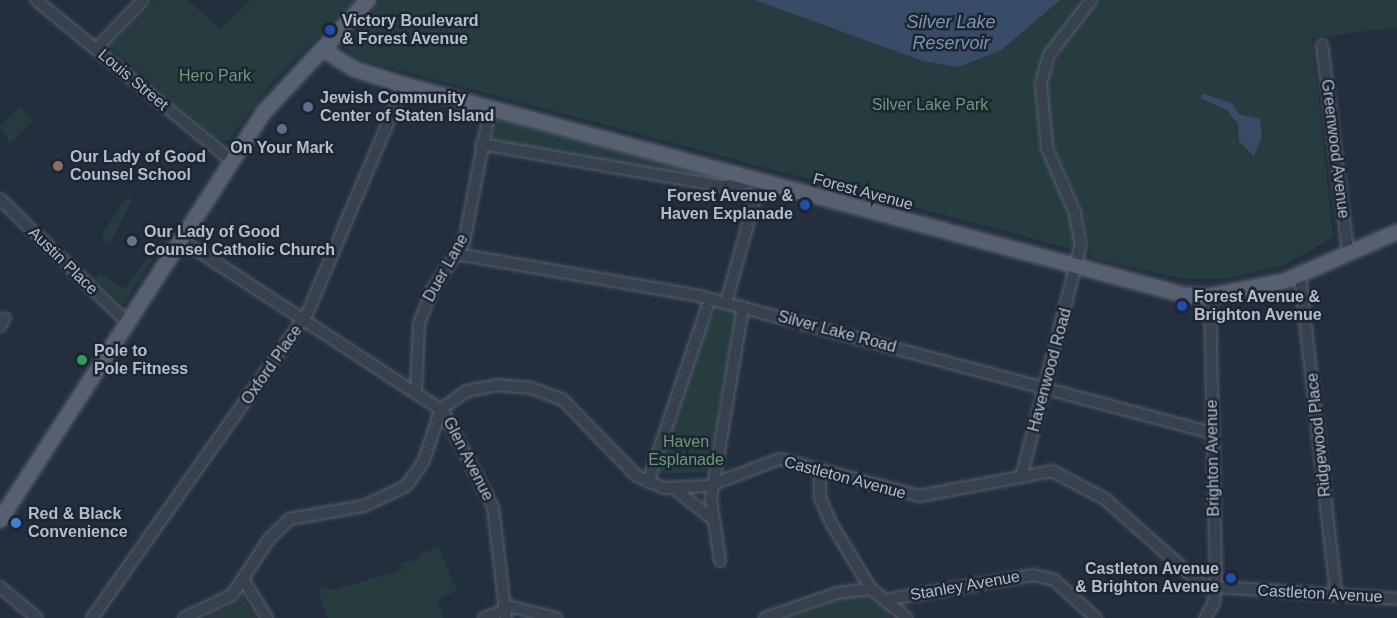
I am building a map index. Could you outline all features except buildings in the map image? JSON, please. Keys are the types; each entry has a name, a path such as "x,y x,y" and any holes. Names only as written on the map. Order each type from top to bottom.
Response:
{"main road":[{"path":"0,520 231,160 278,94 368,0"},
{"name":"Forest Avenue","path":"322,49 354,69 490,109 1184,295 1210,296 1300,276 1348,252 1397,232"}],"street":[{"name":"Louis Street","path":"36,0 231,160"},
{"path":"96,50 143,0"},
{"name":"Havenwood Road","path":"1022,474 1077,267 1079,225 1047,148 1041,83 1049,55 1091,0"},
{"name":"Greenwood Avenue","path":"1322,45 1348,252"},
{"name":"Oxford Place","path":"92,618 304,319 404,84"},
{"name":"Duer Lane","path":"416,392 419,324 432,290 457,254 471,221 481,144 490,109"},
{"path":"481,144 722,186 760,181 726,303"},
{"name":"Austin Place","path":"0,199 127,322"},
{"path":"180,239 441,409"},
{"name":"Silver Lake Road","path":"457,254 710,299 1212,433"},
{"name":"Ridgewood Place","path":"1300,276 1336,594"},
{"name":"Brighton Avenue","path":"1205,618 1216,587 1210,296"},
{"path":"184,618 224,602 244,581 269,539 290,519 370,505 410,483 441,409 480,387 548,393 576,410 648,482 710,299"},
{"path":"720,561 712,519 712,485 743,307"},
{"name":"Glen Avenue","path":"441,409 493,507 505,611"},
{"name":"Castleton Avenue","path":"648,482 675,489 712,485 775,460 925,496 1022,474 1055,472 1085,486 1203,586 1397,599"},
{"path":"820,469 824,511 871,590"},
{"path":"675,489 712,519"},
{"name":"Stanley Avenue","path":"890,599 1033,575 1054,580 1096,618"},
{"path":"244,581 267,618"},
{"path":"0,587 37,618"},
{"path":"765,618 837,593 871,590 890,599 908,618"},
{"path":"484,618 505,611 556,618"}],"green space":[{"name":"Hero Park","path":"155,0 187,0 221,29 251,0 355,0 273,81 229,140 220,141 110,47"},
{"name":"Silver Lake Park","path":"381,0 1084,0 1043,57 1035,86 1039,136 1075,227 1075,250 358,59 344,46"},
{"path":"1098,0 1397,0 1397,27 1312,38 1333,237 1285,265 1225,279 1185,279 1092,258 1085,221 1048,130 1046,82 1063,46"},
{"path":"19,107 33,121 10,144 0,126"},
{"path":"500,119 722,180 493,142 494,121"},
{"path":"126,198 132,200 110,244 101,236"},
{"path":"148,257 153,259 123,305 95,278 99,273 125,289"},
{"name":"Haven Esplanade","path":"718,307 735,311 736,318 707,472 659,474 703,331"},
{"path":"438,547 457,591 437,600 444,618 328,618 318,590 327,586 330,591 402,570 400,562 420,560 419,555"},
{"path":"861,595 886,604 891,618 777,618 812,611 833,598"},
{"path":"242,596 256,618 205,618 224,609"}],"water":[{"name":"Silver Lake Reservoir","path":"755,0 1060,0 1000,51 958,67 923,61"},
{"path":"1204,94 1232,103 1239,114 1260,119 1262,137 1254,156 1239,141 1238,124 1227,110 1200,98"}],"place":[{"name":"Victory Boulevard & Forest Avenue","path":"330,30"},
{"name":"Jewish Community Center of Staten Island","path":"308,107"},
{"name":"On Your Mark","path":"282,129"},
{"name":"Our Lady of Good Counsel School","path":"58,166"},
{"name":"Forest Avenue & Haven Explanade","path":"805,205"},
{"name":"Our Lady of Good Counsel Catholic Church","path":"132,241"},
{"name":"Forest Avenue & Brighton Avenue","path":"1182,306"},
{"name":"Pole to Pole Fitness","path":"82,360"},
{"name":"Red & Black Convenience","path":"16,523"},
{"name":"Castleton Avenue & Brighton Avenue","path":"1231,578"}]}
